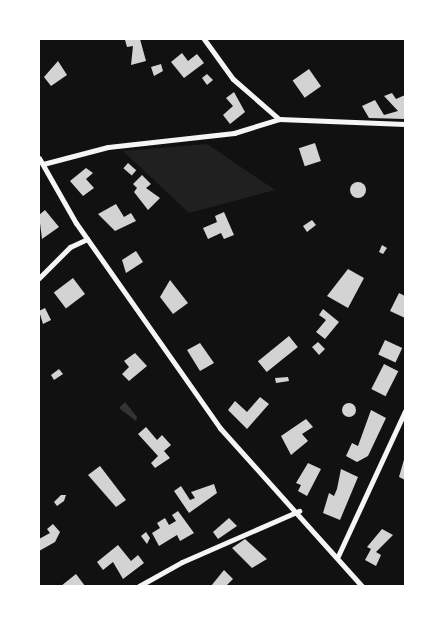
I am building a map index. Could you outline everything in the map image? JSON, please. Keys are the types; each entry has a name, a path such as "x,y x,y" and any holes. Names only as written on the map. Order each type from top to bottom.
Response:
{"street":[{"path":"204,39 233,78 279,119"},
{"path":"43,164 108,147 234,133 279,119 405,124"},
{"path":"39,158 87,239 220,428 299,511 362,586"},
{"path":"39,278 70,248 87,239"},
{"path":"338,556 405,411"},
{"path":"139,586 182,562 299,511"}],"shaded area":[{"path":"207,144 275,190 189,213 123,151"},
{"path":"125,402 137,417 136,421 119,408"}],"building":[{"path":"140,39 146,61 131,65 133,46 127,47 125,40"},
{"path":"182,53 188,61 197,54 204,63 184,78 171,62"},
{"path":"58,61 67,75 51,86 44,77"},
{"path":"161,64 163,71 154,76 151,67"},
{"path":"309,69 321,86 305,98 293,80"},
{"path":"207,74 213,80 207,85 202,78"},
{"path":"234,92 245,112 230,124 223,115 233,106 226,98"},
{"path":"392,93 396,99 405,95 405,119 369,118 362,106 375,100 384,115 398,111 384,96"},
{"path":"315,143 321,161 305,166 299,148"},
{"path":"128,163 136,170 132,175 123,168"},
{"path":"86,168 93,173 86,179 94,188 83,196 70,181"},
{"path":"142,175 151,184 146,188 160,198 148,210 134,192 137,188 133,184"},
{"path":"355,182 361,182 366,187 364,196 355,198 350,193 350,187"},
{"path":"116,204 124,217 131,213 136,221 115,231 98,214"},
{"path":"45,210 59,227 42,239 39,215"},
{"path":"224,212 234,235 224,239 221,233 208,239 203,228 217,222 215,216"},
{"path":"312,220 316,225 307,232 303,226"},
{"path":"382,245 387,248 383,254 379,252"},
{"path":"136,251 143,262 126,273 122,260"},
{"path":"348,269 364,278 348,308 327,296"},
{"path":"73,278 85,294 66,308 54,292"},
{"path":"170,280 188,303 173,314 160,297"},
{"path":"399,293 405,296 405,318 390,311"},
{"path":"45,308 51,320 43,324 39,311"},
{"path":"323,309 339,322 325,339 316,332 326,320 319,315"},
{"path":"289,336 298,347 267,372 258,361"},
{"path":"385,340 402,348 395,363 378,355"},
{"path":"318,342 325,349 319,355 312,347"},
{"path":"200,343 214,363 200,371 187,350"},
{"path":"135,353 147,366 129,381 122,374 129,367 124,361"},
{"path":"384,364 398,371 386,396 371,389"},
{"path":"59,369 63,374 54,380 51,375"},
{"path":"288,377 289,381 276,383 275,378"},
{"path":"260,397 269,404 247,429 228,410 235,401 247,412"},
{"path":"346,403 352,403 356,410 352,417 346,417 342,413 342,407"},
{"path":"371,410 386,418 368,456 357,462 346,456 352,443 358,446"},
{"path":"306,419 313,427 302,434 308,441 291,455 281,436"},
{"path":"146,427 157,440 162,435 171,445 164,451 170,458 155,468 151,463 158,456 138,434"},
{"path":"405,456 405,480 399,477"},
{"path":"308,463 321,469 307,496 298,491 301,485 296,483"},
{"path":"100,466 126,500 116,507 88,475"},
{"path":"341,469 358,477 340,520 323,513 329,493 334,496 337,489"},
{"path":"214,484 217,493 189,513 174,491 181,486 190,500 195,498 191,492"},
{"path":"61,495 66,495 64,501 57,506 54,502"},
{"path":"178,511 194,533 180,541 177,535 159,546 152,533 160,528 157,523 165,518 169,525 176,521 172,515"},
{"path":"229,518 237,526 218,539 213,532"},
{"path":"53,524 60,532 55,542 39,551 39,539 50,533 47,529"},
{"path":"382,529 393,535 376,552 381,555 376,566 365,560 371,549 367,547"},
{"path":"146,532 150,538 147,544 141,536"},
{"path":"245,539 267,559 252,568 232,548"},
{"path":"118,545 131,561 138,555 144,563 123,579 113,562 103,570 97,562"},
{"path":"224,570 233,579 226,586 211,586"},
{"path":"76,574 85,586 61,586"}]}
